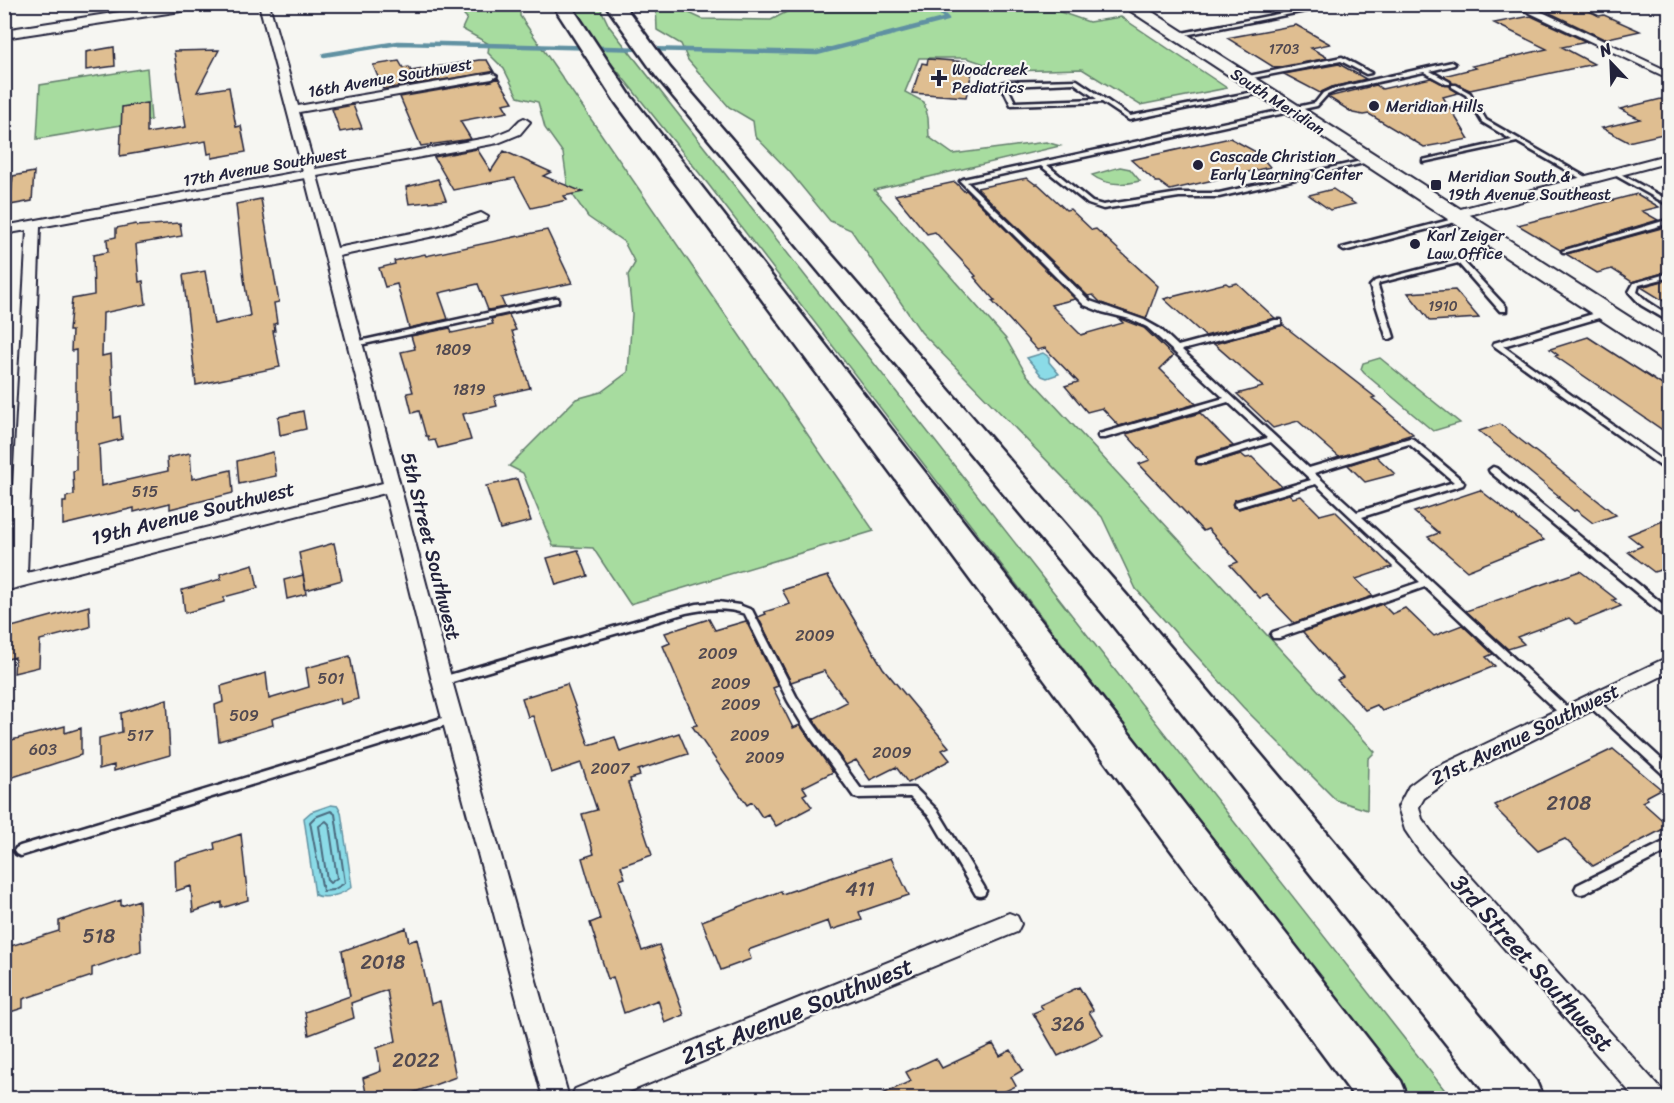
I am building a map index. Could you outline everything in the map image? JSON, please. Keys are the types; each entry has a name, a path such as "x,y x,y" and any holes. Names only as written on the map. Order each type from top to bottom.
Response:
{"highway":[{"path":"549,4 564,33 608,79"},
{"path":"561,4 608,79 1384,1098"},
{"path":"615,4 628,27 663,72 1118,608 1519,1098"}],"main road":[{"name":"South Meridian","path":"1128,4 1670,354"}],"street":[{"path":"4,34 201,4"},
{"name":"5th Street Southwest","path":"264,4 332,253 442,681 556,1098"},
{"path":"1516,4 1670,76"},
{"name":"16th Avenue Southwest","path":"293,110 492,76"},
{"name":"17th Avenue Southwest","path":"4,230 494,140 514,133 522,128 524,122"},
{"path":"1457,217 1670,158"},
{"path":"332,253 439,231 481,217"},
{"path":"11,583 34,224"},
{"name":"19th Avenue Southwest","path":"11,583 392,486"},
{"name":"21st Avenue Southwest","path":"1414,825 1409,815 1409,800 1420,787 1670,663"},
{"name":"3rd Street Southwest","path":"1414,825 1438,857 1652,1098"},
{"name":"21st Avenue Southwest","path":"584,1098 1009,924"}],"lane":[{"path":"1175,35 1339,4"},
{"path":"1242,78 1342,59 1368,73"},
{"path":"1452,64 1334,90 1324,94 1317,104 1292,110 963,181 1087,303 1098,309 1150,325 1566,713"},
{"path":"1425,70 1468,94 1484,121 1587,180"},
{"path":"1104,100 1013,104 1004,84 1075,81 1104,100 1129,118 1264,92"},
{"path":"1425,161 1518,140"},
{"path":"1042,164 1090,203 1103,207 1179,195 1208,197 1368,160"},
{"path":"1615,173 1670,204"},
{"path":"1344,249 1457,217"},
{"path":"1565,251 1670,221"},
{"path":"1390,338 1374,286 1377,282 1506,249"},
{"path":"1460,261 1503,309"},
{"path":"1670,275 1636,284 1632,292 1670,320"},
{"path":"355,344 555,300"},
{"path":"1606,313 1497,345 1670,470"},
{"path":"1176,349 1278,322"},
{"path":"1102,436 1229,399"},
{"path":"1201,461 1272,439"},
{"path":"1307,472 1410,441 1460,483 1355,516"},
{"path":"1493,470 1670,616"},
{"path":"1238,504 1317,481"},
{"path":"1276,635 1426,583"},
{"path":"442,681 665,615 699,607 734,605 748,612 792,698 809,726 858,794 912,792 934,814 980,891"},
{"path":"1591,701 1670,774"},
{"path":"20,851 453,719"},
{"path":"1581,889 1670,844"}],"green space":[{"path":"1037,4 1089,22 1121,17 1227,88 1140,105 1082,69 1005,71 967,58 919,58 905,92 924,102 929,137 953,154 1046,142 1060,146 874,190 1006,339 1026,374 1375,752 1368,759 1367,810 1336,800 1243,707 1136,589 1102,517 921,332 851,230 830,221 789,171 755,136 753,121 729,107 688,60 681,44 657,30 656,5 672,5 702,19 771,20 800,5"},
{"path":"460,5 520,5 520,16 874,531 630,604 593,548 553,546 523,473 509,466 576,399 601,392 628,372 632,314 628,275 635,263 624,242 588,217 568,188 563,153 545,128 538,102 518,97 504,69 488,53 489,44 462,29 467,18 461,12"},
{"path":"572,5 599,5 609,26 1451,1098 1412,1098 708,184 595,43 580,23"},
{"path":"147,68 151,120 37,139 40,85"},
{"path":"1120,167 1130,169 1140,181 1115,184 1097,179 1092,175"},
{"path":"1380,358 1460,423 1433,431 1361,369 1363,363"}],"water":[{"path":"1043,353 1049,357 1049,362 1059,374 1047,378 1042,376 1027,358"},
{"path":"331,805 338,806 341,812 352,887 334,896 324,897 315,895 304,818 311,812"}],"building":[{"path":"1579,6 1640,31 1604,39 1548,12"},
{"path":"1531,16 1587,42 1562,47 1594,64 1470,90 1452,83 1443,76 1476,68 1472,66 1547,49 1494,23"},
{"path":"1296,25 1330,44 1311,48 1328,58 1275,68 1227,38"},
{"path":"114,47 115,66 86,70 86,52"},
{"path":"219,50 197,92 229,87 236,127 241,126 246,152 212,158 212,153 208,154 206,141 120,156 122,107 147,103 147,133 186,127 174,51"},
{"name":"Woodcreek Pediatrics","path":"928,59 967,62 965,67 973,68 966,97 912,93 922,63 927,64"},
{"path":"487,60 494,72 383,89 373,65 399,61 403,68 409,67 411,71"},
{"path":"1339,64 1366,79 1332,87 1320,93 1284,74"},
{"path":"498,78 513,102 503,104 508,112 460,121 471,139 421,146 400,97 492,81"},
{"name":"Meridian Hills","path":"1431,78 1450,86 1458,93 1443,97 1469,139 1424,147 1369,114 1353,113 1328,97 1376,85 1382,89"},
{"path":"1661,99 1670,103 1670,134 1628,142 1602,128 1640,119 1620,109"},
{"path":"353,105 362,128 340,132 332,109"},
{"name":"Cascade Christian Early Learning Center","path":"1230,138 1258,153 1270,167 1170,190 1156,182 1131,160"},
{"path":"477,149 491,171 504,151 551,172 543,176 583,192 564,196 567,200 531,208 515,178 453,190 434,157"},
{"path":"34,172 32,201 10,205 13,176"},
{"path":"1027,178 1038,184 1066,210 1070,209 1092,230 1096,229 1158,286 1146,319 1101,303 1093,295 1088,296 977,188"},
{"path":"438,179 446,200 409,204 406,187"},
{"path":"955,182 964,191 966,190 1075,299 1051,305 1081,335 1123,323 1118,318 1144,328 1173,356 1160,369 1196,404 1119,426 1102,408 1087,412 1065,386 1078,382 1045,348 1037,350 992,301 995,301 974,277 976,276 935,232 927,234 895,195"},
{"path":"1333,189 1355,204 1330,210 1309,195"},
{"path":"1637,194 1659,207 1642,211 1658,220 1560,250 1518,225"},
{"path":"261,199 279,302 274,303 277,323 274,324 275,331 273,331 280,367 196,385 183,275 205,271 214,324 250,316 236,204"},
{"path":"180,223 182,236 136,244 139,282 143,281 146,304 103,313 102,356 111,354 114,418 120,416 122,439 99,445 101,486 168,471 167,458 190,453 192,479 231,470 233,493 170,509 170,503 134,512 134,508 63,525 63,502 66,502 66,497 74,495 73,471 76,470 76,350 71,351 72,331 69,331 72,299 94,295 93,255 108,252 107,239 116,237 116,228 136,224 137,226"},
{"path":"1669,226 1670,271 1632,282 1612,269 1597,273 1566,254"},
{"path":"547,230 572,283 501,298 505,307 488,310 478,284 439,293 448,319 409,328 397,284 385,287 379,268 407,258"},
{"path":"1670,279 1670,305 1641,287"},
{"path":"1226,283 1229,285 1237,283 1275,318 1205,336 1164,299"},
{"path":"1455,290 1479,318 1430,321 1408,293"},
{"path":"509,315 516,330 512,331 530,388 494,396 497,406 463,414 471,440 438,448 435,440 429,441 426,436 419,411 412,413 407,393 413,392 401,352 415,349 411,336 450,328 452,333 493,324 491,319"},
{"path":"1283,325 1375,397 1372,398 1413,434 1339,457 1298,421 1273,428 1237,394 1263,387 1214,344"},
{"path":"1588,337 1670,390 1670,435 1555,356 1558,355 1550,349"},
{"path":"303,411 306,429 280,435 278,417"},
{"path":"1200,413 1233,446 1197,457 1196,464 1205,465 1241,454 1246,458 1252,457 1281,486 1234,500 1233,507 1239,509 1289,494 1293,498 1301,496 1320,515 1335,511 1392,567 1356,579 1373,596 1294,623 1267,595 1260,598 1230,565 1238,562 1208,529 1203,531 1139,464 1150,460 1126,434"},
{"path":"1500,424 1616,515 1593,523 1576,510 1574,511 1557,497 1559,496 1479,431"},
{"path":"273,452 276,476 239,484 237,461"},
{"path":"1376,456 1395,474 1365,482 1348,465"},
{"path":"517,479 531,521 500,529 486,486"},
{"path":"1480,490 1544,540 1467,571 1428,537 1439,533 1414,512"},
{"path":"1670,518 1670,567 1654,572 1628,552 1642,546 1628,535"},
{"path":"334,543 342,580 306,590 299,553"},
{"path":"578,550 588,576 556,585 547,558"},
{"path":"253,564 258,588 224,597 224,602 185,613 182,590 221,579 220,574"},
{"path":"1580,571 1616,599 1613,600 1621,606 1576,624 1569,618 1517,637 1524,644 1508,649 1466,611"},
{"path":"303,575 306,594 287,599 284,580"},
{"path":"828,576 883,668 949,747 942,750 950,760 908,783 896,767 870,780 856,760 846,765 813,719 847,702 824,671 791,682 758,617 766,614 764,612 790,604 782,590"},
{"path":"1382,604 1392,614 1405,608 1434,636 1462,625 1493,654 1486,657 1495,666 1382,711 1377,705 1365,710 1337,680 1343,677 1303,632"},
{"path":"89,606 90,627 40,640 39,667 14,673 15,657 4,660 4,629"},
{"path":"709,619 715,630 746,621 778,686 773,688 793,728 800,725 833,772 803,787 807,793 803,795 812,807 776,826 768,814 762,817 752,802 747,805 692,726 697,725 663,646 670,643 665,633"},
{"path":"350,656 358,699 341,704 340,698 272,719 273,725 219,741 215,705 223,702 221,686 266,673 269,699 309,687 306,668"},
{"path":"567,684 589,745 615,737 620,752 679,733 688,754 638,770 640,776 630,779 631,782 628,783 652,855 621,866 625,878 619,880 642,951 659,945 684,1015 665,1023 658,1000 624,1013 613,977 608,979 590,923 600,919 582,858 594,854 582,814 597,810 581,763 551,773 533,716 528,717 522,698"},
{"path":"167,699 170,755 114,771 114,765 99,769 99,738 122,732 121,713"},
{"path":"65,726 65,733 81,728 81,755 4,780 4,742"},
{"path":"1613,749 1661,789 1646,797 1648,799 1642,802 1669,826 1593,866 1565,839 1538,851 1496,809 1498,808 1495,805"},
{"path":"241,834 248,900 222,908 222,902 193,912 191,886 176,891 175,861 215,849 214,843"},
{"path":"891,858 909,895 859,912 862,920 831,930 828,921 748,950 751,959 721,970 702,921 781,891 782,894"},
{"path":"121,900 121,906 139,900 141,951 92,968 92,976 23,999 23,1008 4,1014 4,948 59,931 59,921"},
{"path":"406,928 409,942 417,939 431,1004 440,1001 456,1077 399,1098 367,1098 363,1078 381,1071 377,1048 396,1041 387,990 351,1003 354,1018 309,1035 305,1012 350,996 342,951"},
{"path":"1079,987 1093,1010 1089,1012 1103,1035 1058,1056 1033,1013 1043,1009 1040,1005"},
{"path":"993,1044 1000,1056 1011,1050 1023,1070 1011,1077 1016,1086 991,1098 874,1098 911,1081 906,1072 936,1058 942,1068"}],"waterway":[{"path":"324,55 398,43 817,53 947,19 932,4"}],"place":[{"name":"Woodcreek Pediatrics","path":"939,78"},
{"name":"Meridian Hills","path":"1374,106"},
{"name":"Cascade Christian Early Learning Center","path":"1198,165"},
{"name":"Meridian South & 19th Avenue Southeast","path":"1436,185"},
{"name":"Karl Zeiger Law Office","path":"1415,244"}]}
